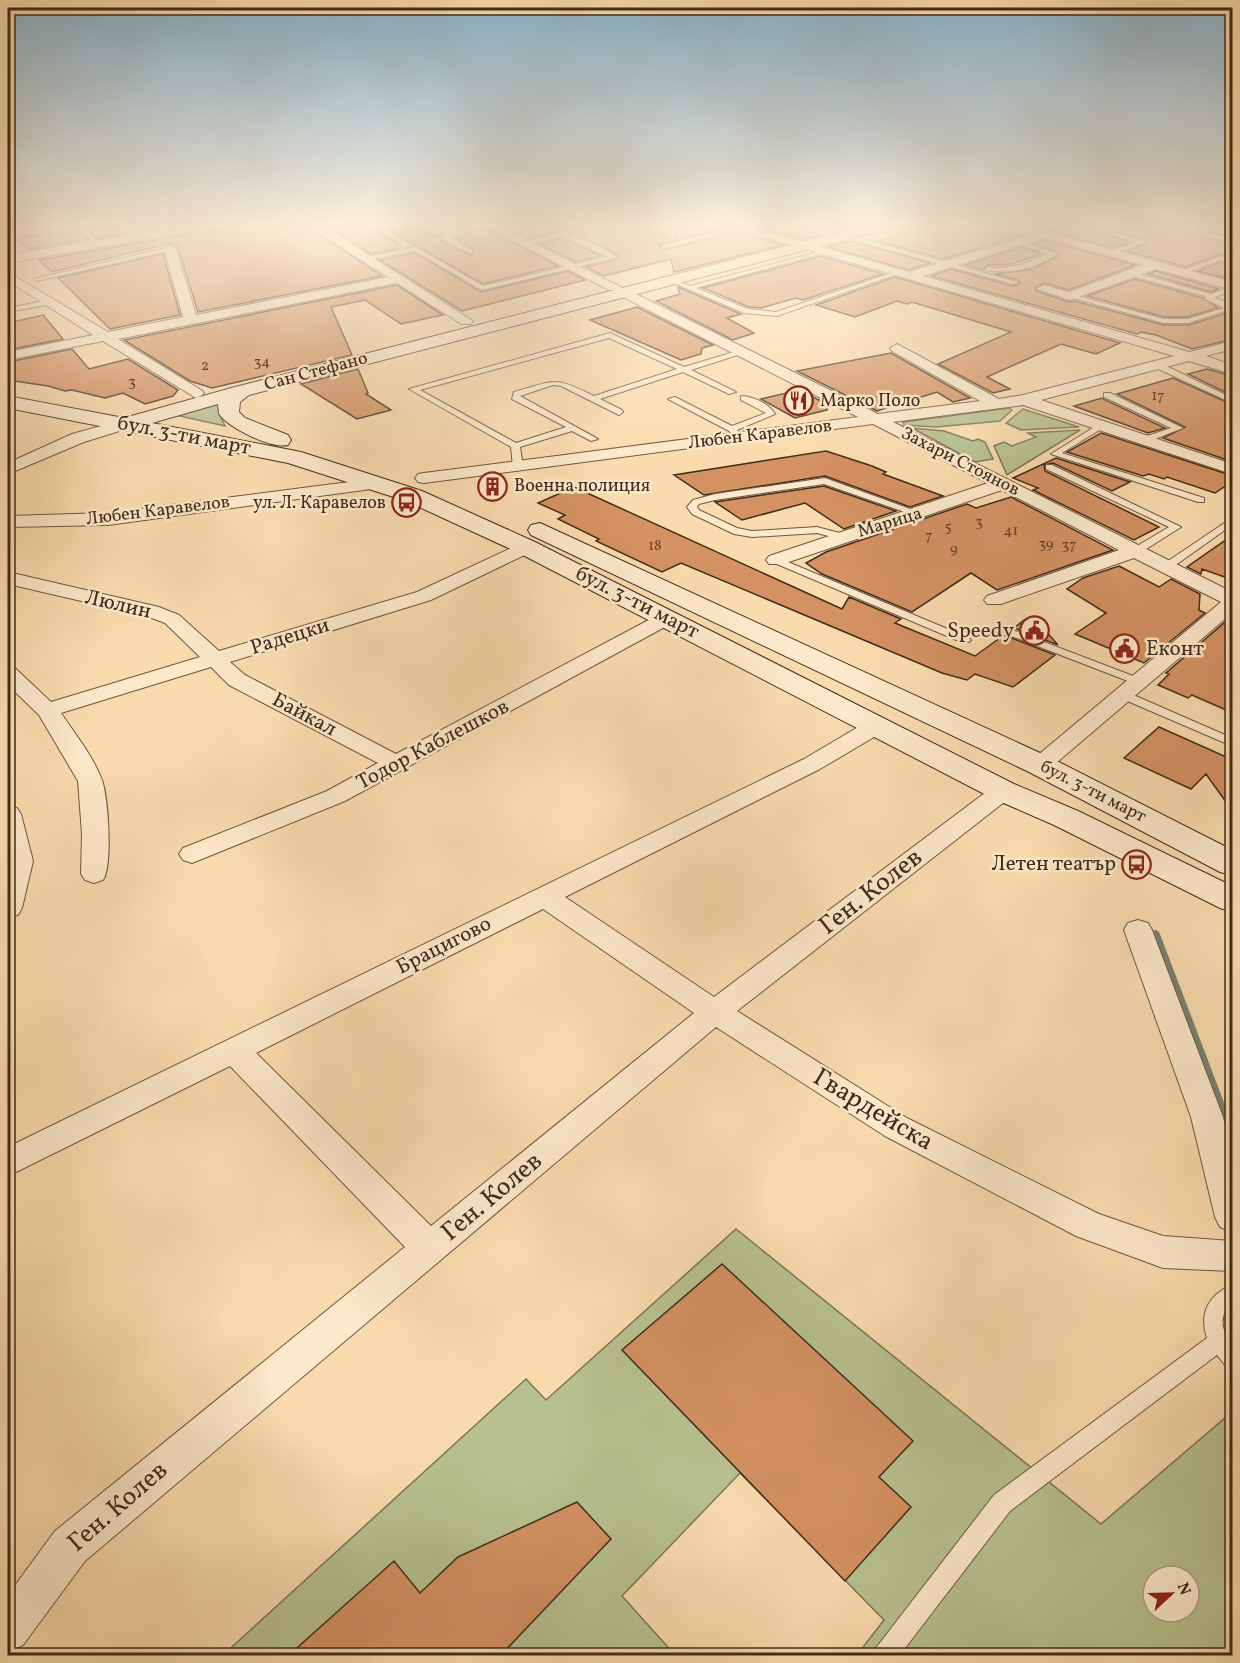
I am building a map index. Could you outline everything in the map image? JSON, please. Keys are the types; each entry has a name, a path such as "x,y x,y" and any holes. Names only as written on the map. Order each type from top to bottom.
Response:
{"main road":[{"name":"Сан Стефано","path":"123,425 558,306"},
{"name":"бул. 3-ти март","path":"8,390 315,446 424,478 1038,764 1233,864"},
{"path":"242,391 232,398 227,407 229,414 238,422 280,440"},
{"name":"бул. 3-ти март","path":"8,402 293,457 380,483 414,496 526,547 1001,789 1066,818 1233,900"},
{"path":"1001,789 1035,797 1052,791 1055,787 1055,778 1038,764"}],"street":[{"path":"55,306 196,393"},
{"path":"187,306 191,320"},
{"path":"8,356 264,306"},
{"path":"441,306 465,321"},
{"name":"Захари Стоянов","path":"652,306 1233,602"},
{"path":"1012,306 1233,370"},
{"name":"Любен Каравелов","path":"424,478 519,467 736,433 877,420 1024,400 1233,345"},
{"path":"897,348 996,404"},
{"path":"1024,400 1233,469"},
{"name":"Сан Стефано","path":"8,469 78,438 123,425"},
{"name":"Любен Каравелов","path":"8,522 108,519 380,483"},
{"name":"Марица","path":"776,560 1003,484"},
{"name":"Радецки","path":"47,710 424,596 526,547"},
{"path":"994,600 1136,551"},
{"name":"Люлин","path":"8,578 38,588 152,611 172,619 214,660"},
{"path":"1038,764 1233,602"},
{"name":"Тодор Каблешков","path":"192,854 292,816 398,764 667,618"},
{"name":"Байкал","path":"214,660 237,680 398,764"},
{"path":"8,674 47,710 69,742 90,781 95,834 94,874"},
{"name":"Брацигово","path":"8,1162 812,764 878,725"},
{"name":"Ген. Колев","path":"8,1630 69,1546 715,1012 1001,789"},
{"path":"8,814 20,861 8,908"},
{"name":"Гвардейска","path":"544,896 715,1012 896,1127 1088,1225 1163,1252 1233,1256"},
{"path":"1138,930 1207,1117 1233,1217"},
{"path":"235,1051 429,1248"}],"lane":[{"path":"8,310 31,306"},
{"path":"733,306 747,311 777,314 804,306"},
{"path":"1105,306 1154,319 1175,322 1188,321 1229,307 1226,306"},
{"path":"573,428 515,446 413,389 610,335 732,392"},
{"path":"593,399 741,351"},
{"path":"1157,365 1233,400"},
{"path":"594,440 515,397 517,394 553,383 563,384 619,412"},
{"path":"1107,395 1179,428 1143,440"},
{"path":"672,399 736,433 771,414 769,410 744,398"},
{"path":"1102,426 1055,454 1202,500"},
{"path":"515,446 519,467"},
{"path":"1049,467 1176,527 1136,551"},
{"path":"843,537 818,530 752,534 734,531 695,512 692,507 696,502 715,497 825,481 919,514"},
{"path":"1166,567 1233,521"},
{"path":"776,560 965,640"},
{"path":"1010,632 1130,688 1233,742"},
{"path":"884,1656 1002,1503 1226,1350 1212,1325 1213,1310 1221,1299 1233,1293"}],"green space":[{"path":"221,403 219,413 225,426 175,415"},
{"path":"1009,408 1012,410 1000,421 936,427 904,425 903,422"},
{"path":"1023,409 1079,427 1021,430 1006,423"},
{"path":"912,428 944,431 973,441 978,439 985,442 993,459 975,462"},
{"path":"1080,430 1007,475 994,446 1004,442 1012,446 1036,437 1028,433"},
{"path":"736,1229 1101,1524 1232,1412 1232,1655 857,1655 884,1620 740,1473 622,1596 675,1655 222,1656 526,1379 546,1400"}],"building":[{"path":"86,306 177,306 180,315 110,329"},
{"path":"196,306 231,306 198,312"},
{"path":"295,306 338,306 331,307 352,355 212,388 190,381 124,340"},
{"path":"373,306 429,306 443,315 401,324"},
{"path":"453,306 483,306 462,311"},
{"path":"665,306 721,306 741,314 727,318 754,333 733,340"},
{"path":"746,306 769,306 761,308"},
{"path":"818,306 885,306 855,317"},
{"path":"924,306 993,306 1120,343 1096,354 1061,344 987,377 1010,389 993,393 938,364 1011,332"},
{"path":"1036,306 1092,306 1164,325 1189,325 1233,311 1233,339 1192,349 1156,335 1141,332 1137,334"},
{"path":"1122,306 1214,306 1218,308 1188,317 1164,317"},
{"path":"637,307 713,345 702,348 701,354 681,360 590,320"},
{"path":"43,315 63,339 8,350 8,323"},
{"path":"72,349 89,369 128,359 178,390 173,396 145,404 123,393 105,398 72,390 65,391 8,380 8,362"},
{"path":"891,353 970,398 953,402 937,392 877,411 797,371"},
{"path":"358,369 368,393 366,394 391,410 357,419 301,384"},
{"path":"1207,369 1233,376 1233,396 1188,374"},
{"path":"1173,378 1233,405 1233,462 1163,438 1185,427 1117,394"},
{"name":"Марко Поло","path":"799,390 827,404 827,410 795,418 761,399"},
{"path":"1102,398 1165,428 1148,433 1074,406"},
{"path":"1101,433 1233,476 1233,481 1215,493 1167,477 1164,479 1149,474 1143,476 1067,452"},
{"path":"826,451 872,466 886,472 883,474 943,496 910,507 825,476 704,495 674,475"},
{"path":"1056,458 1130,482 1112,491 1053,463 1044,465 1045,471 1159,527 1134,540 1033,490 1038,488 1013,478"},
{"path":"824,486 896,511 844,529 805,503 742,520 715,502"},
{"path":"574,487 842,609 849,597 901,619 895,623 975,656 1004,635 1055,655 1013,687 975,674 967,680 942,673 681,563 662,572 596,541 599,539 558,519 565,515 538,503"},
{"path":"1011,497 1113,550 997,590 971,573 912,612 822,574 806,563 826,552 967,504 976,508"},
{"path":"1233,535 1233,580 1202,569 1201,574 1187,567"},
{"path":"1119,566 1159,587 1171,579 1200,594 1199,610 1205,613 1144,663 1075,634 1106,613 1067,589 1083,578"},
{"path":"1024,620 1044,629 1058,645 1014,628"},
{"path":"1224,623 1233,628 1233,713 1192,695 1188,698 1158,685 1169,674 1166,673"},
{"path":"1159,727 1233,760 1233,812 1206,774 1191,789 1124,758"},
{"path":"722,1264 913,1441 879,1477 911,1507 845,1581 622,1350"},
{"path":"577,1502 611,1539 500,1656 288,1656 394,1561 420,1593 458,1557"}],"waterway":[{"path":"1155,935 1223,1114 1232,1146"}],"place":[{"name":"Марко Поло","path":"799,401"},
{"name":"Военна полиция","path":"493,486"},
{"name":"ул. Л. Каравелов","path":"407,503"},
{"name":"Speedy","path":"1035,631"},
{"name":"Еконт","path":"1125,649"},
{"name":"Летен театър","path":"1137,864"}]}
